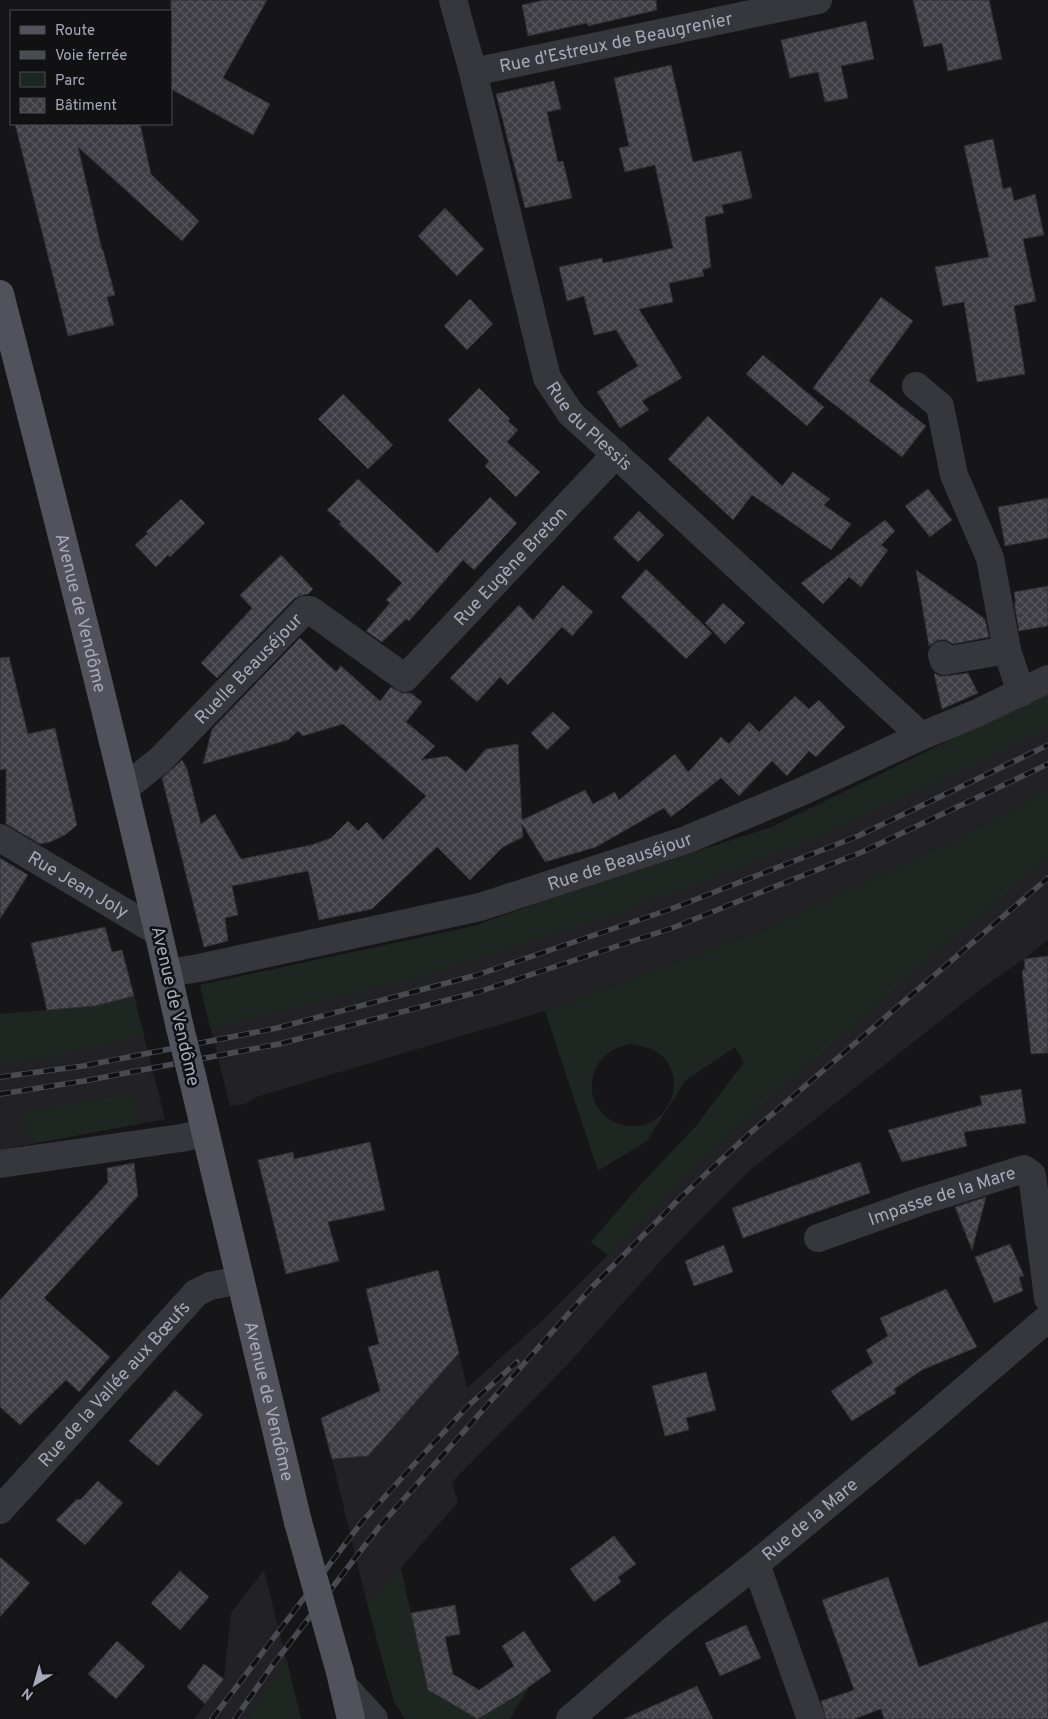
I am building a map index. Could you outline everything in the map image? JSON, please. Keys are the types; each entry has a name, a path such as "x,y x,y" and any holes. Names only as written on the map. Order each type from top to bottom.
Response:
{"main road":[{"name":"Avenue de Vendôme","path":"0,294 75,584 125,788 180,1028 298,1522 342,1678 351,1719"}],"street":[{"name":"Rue du Plessis","path":"453,0 473,72 547,378 570,414 616,454 921,736"},
{"name":"Rue d'Estreux de Beaugrenier","path":"473,72 818,0"},
{"path":"916,386 940,406 954,476 990,558 1007,650 1021,693"},
{"name":"Rue Eugène Breton","path":"406,678 616,454"},
{"name":"Ruelle Beauséjour","path":"125,788 161,759 305,610 310,610 406,678"},
{"path":"942,655 944,661 1007,650"},
{"name":"Rue de Beauséjour","path":"168,973 199,968 480,907 686,840 803,792 1048,679"},
{"name":"Rue Jean Joly","path":"0,838 158,932"},
{"path":"0,1164 205,1133"},
{"name":"Impasse de la Mare","path":"818,1238 919,1202 1024,1169 1032,1175 1048,1298"},
{"name":"Rue de la Vallée aux Bœufs","path":"0,1510 196,1294 210,1286 240,1280"},
{"name":"Rue de la Mare","path":"570,1719 677,1626 756,1564 927,1422 1048,1318"},
{"path":"756,1564 811,1719"},
{"path":"342,1678 374,1719"}],"shaded area":[{"path":"1048,692 1048,790 960,837 773,926 545,1011 256,1097 245,1104 230,1106 200,985 474,926 544,901 772,827"},
{"path":"1048,860 1048,940 981,989 749,1171 666,1255 569,1363 452,1482 458,1502 367,1604 332,1459 368,1456 459,1353 467,1388 546,1317 716,1147 944,947"},
{"path":"134,996 165,1119 0,1150 0,1014 95,1006"},
{"path":"264,1570 301,1719 194,1719 224,1679 231,1613"}],"green space":[{"path":"1048,692 1048,728 980,763 810,841 626,911 412,980 210,1028 200,985 474,926 544,901 772,827"},
{"path":"1048,790 1048,860 944,947 716,1147 608,1255 591,1242 640,1185 695,1127 744,1062 735,1047 686,1080 647,1141 598,1171 545,1011 773,926 960,837","holes":["631,1044 657,1052 667,1062 672,1073 674,1086 672,1098 666,1109 657,1118 646,1124 627,1126 618,1124 602,1113 595,1103 592,1080 601,1059 612,1050"]},
{"path":"134,996 144,1035 61,1056 0,1065 0,1014 95,1006"},
{"path":"132,1093 139,1124 30,1144 24,1112"},
{"path":"401,1568 428,1690 478,1719 405,1719 394,1702 367,1604"},
{"path":"287,1660 301,1719 247,1719"},
{"path":"529,1687 510,1719 478,1719"}],"building":[{"path":"171,0 267,0 223,78 270,104 253,135 172,90"},
{"path":"544,0 656,0 657,10 588,26 587,23 528,36 522,5"},
{"path":"913,0 989,0 1002,59 948,71 942,43 924,47"},
{"path":"866,21 874,59 841,66 848,98 825,102 818,72 790,78 781,40"},
{"path":"671,65 693,162 741,151 752,198 722,205 724,213 705,217 711,267 702,270 704,276 669,283 673,302 639,309 682,378 642,401 649,410 620,428 597,392 638,366 616,330 594,335 584,296 567,301 559,267 602,258 603,263 673,248 655,165 625,172 619,148 629,146 614,78"},
{"path":"554,81 561,109 547,112 558,162 563,161 572,198 525,208 496,94"},
{"path":"15,125 140,125 151,174 199,221 182,241 78,147 102,250 115,295 107,297 114,325 68,336"},
{"path":"993,139 1003,189 1011,187 1014,201 1035,194 1044,235 1023,239 1036,301 1014,306 1025,374 977,382 964,302 943,306 935,267 989,257 964,146"},
{"path":"445,208 484,249 457,276 418,236"},
{"path":"881,297 913,321 869,381 926,426 902,457 813,388"},
{"path":"470,299 493,324 467,350 444,326"},
{"path":"763,355 824,407 807,426 746,374"},
{"path":"479,388 510,419 508,421 518,430 507,442 540,472 516,497 485,466 489,461 448,420"},
{"path":"343,394 393,445 368,469 318,419"},
{"path":"708,416 782,486 793,472 830,499 824,505 851,524 831,550 752,495 733,520 668,459"},
{"path":"358,479 437,553 490,497 517,523 474,570 463,560 409,621 406,619 382,642 366,631 390,603 386,600 402,583 339,524 341,522 327,510"},
{"path":"928,489 952,520 930,537 905,506"},
{"path":"1048,498 1048,538 1005,546 998,507"},
{"path":"181,499 205,523 170,557 168,555 156,567 135,545"},
{"path":"639,511 664,535 638,562 613,538"},
{"path":"885,520 895,531 881,545 888,550 861,587 849,577 823,604 801,583"},
{"path":"281,555 313,589 308,594 294,599 217,678 201,663 252,608 240,595"},
{"path":"646,569 712,633 686,659 621,597"},
{"path":"916,570 985,619 989,637 953,644 946,640 938,640 929,646"},
{"path":"563,585 593,612 572,636 562,627 508,685 500,677 477,702 450,678 519,605 533,620"},
{"path":"1048,586 1048,626 1019,631 1014,592"},
{"path":"723,603 745,623 725,644 705,623"},
{"path":"300,638 336,672 340,665 380,701 391,687 402,693 411,693 422,702 406,722 435,746 421,760 447,756 466,772 486,749 518,744 522,820 585,790 593,804 615,792 619,800 675,754 688,772 721,737 729,744 749,722 759,732 795,696 809,709 819,700 845,727 816,757 809,751 787,776 772,761 739,796 721,778 671,817 664,808 596,847 545,862 522,824 523,837 503,847 470,880 437,847 372,909 319,920 308,871 232,886 238,915 225,918 228,941 204,947 162,778 182,760 187,769 201,824 215,814 241,859 311,845 331,838 348,821 358,831 367,822 383,840 426,796 343,724 303,736 298,731 288,740 203,764 212,729"},
{"path":"9,657 28,734 55,728 77,825 65,835 50,842 40,844 6,824 6,769 0,770 0,658"},
{"path":"934,673 946,676 968,673 978,693 942,709"},
{"path":"553,712 570,728 547,750 531,733"},
{"path":"0,858 28,875 0,919"},
{"path":"105,927 112,952 122,950 134,996 95,1006 47,1010 31,943"},
{"path":"1048,956 1048,1053 1031,1054 1022,970 1025,970 1024,959"},
{"path":"1021,1089 1026,1123 964,1132 967,1146 902,1162 888,1130 982,1105 980,1096"},
{"path":"370,1142 385,1210 328,1222 339,1261 286,1274 258,1160 293,1152 294,1159"},
{"path":"860,1162 870,1193 743,1238 732,1208"},
{"path":"134,1163 138,1196 44,1298 110,1357 79,1392 66,1380 20,1425 0,1407 0,1300 108,1182 107,1168"},
{"path":"986,1197 972,1250 955,1207"},
{"path":"1010,1244 1024,1276 1019,1277 1023,1291 994,1303 975,1257"},
{"path":"724,1245 733,1272 694,1286 685,1261"},
{"path":"438,1270 459,1353 368,1456 332,1459 321,1418 380,1391 368,1347 379,1344 366,1289"},
{"path":"946,1289 977,1347 922,1370 894,1389 896,1393 852,1421 831,1391 873,1363 866,1350 888,1336 880,1318"},
{"path":"706,1372 716,1410 686,1418 689,1430 665,1436 652,1386"},
{"path":"175,1390 203,1415 158,1466 129,1441"},
{"path":"98,1481 123,1503 85,1545 56,1520 77,1499 80,1500"},
{"path":"614,1536 636,1564 618,1577 621,1582 594,1602 570,1569"},
{"path":"0,1557 30,1583 0,1617"},
{"path":"180,1571 209,1597 180,1630 151,1603"},
{"path":"888,1577 919,1667 1048,1621 1048,1719 884,1719 881,1709 854,1719 826,1719 821,1701 854,1690 822,1600"},
{"path":"455,1605 460,1634 445,1637 453,1674 479,1690 514,1666 502,1646 524,1631 551,1671 516,1696 478,1719 428,1690 411,1613"},
{"path":"746,1625 761,1658 720,1676 705,1643"},
{"path":"117,1641 145,1666 116,1699 88,1674"},
{"path":"204,1664 224,1679 205,1704 187,1687"},
{"path":"697,1686 713,1719 624,1719"}],"railway":[{"path":"0,1077 83,1066 277,1028 477,975 671,909 858,836 1048,745"},
{"path":"0,1094 84,1081 279,1044 478,992 675,927 862,852 1048,764"},
{"path":"235,1719 272,1666 379,1527 593,1286 681,1197 749,1134 1048,878"},
{"path":"212,1719 361,1523 468,1406 517,1362"}]}
